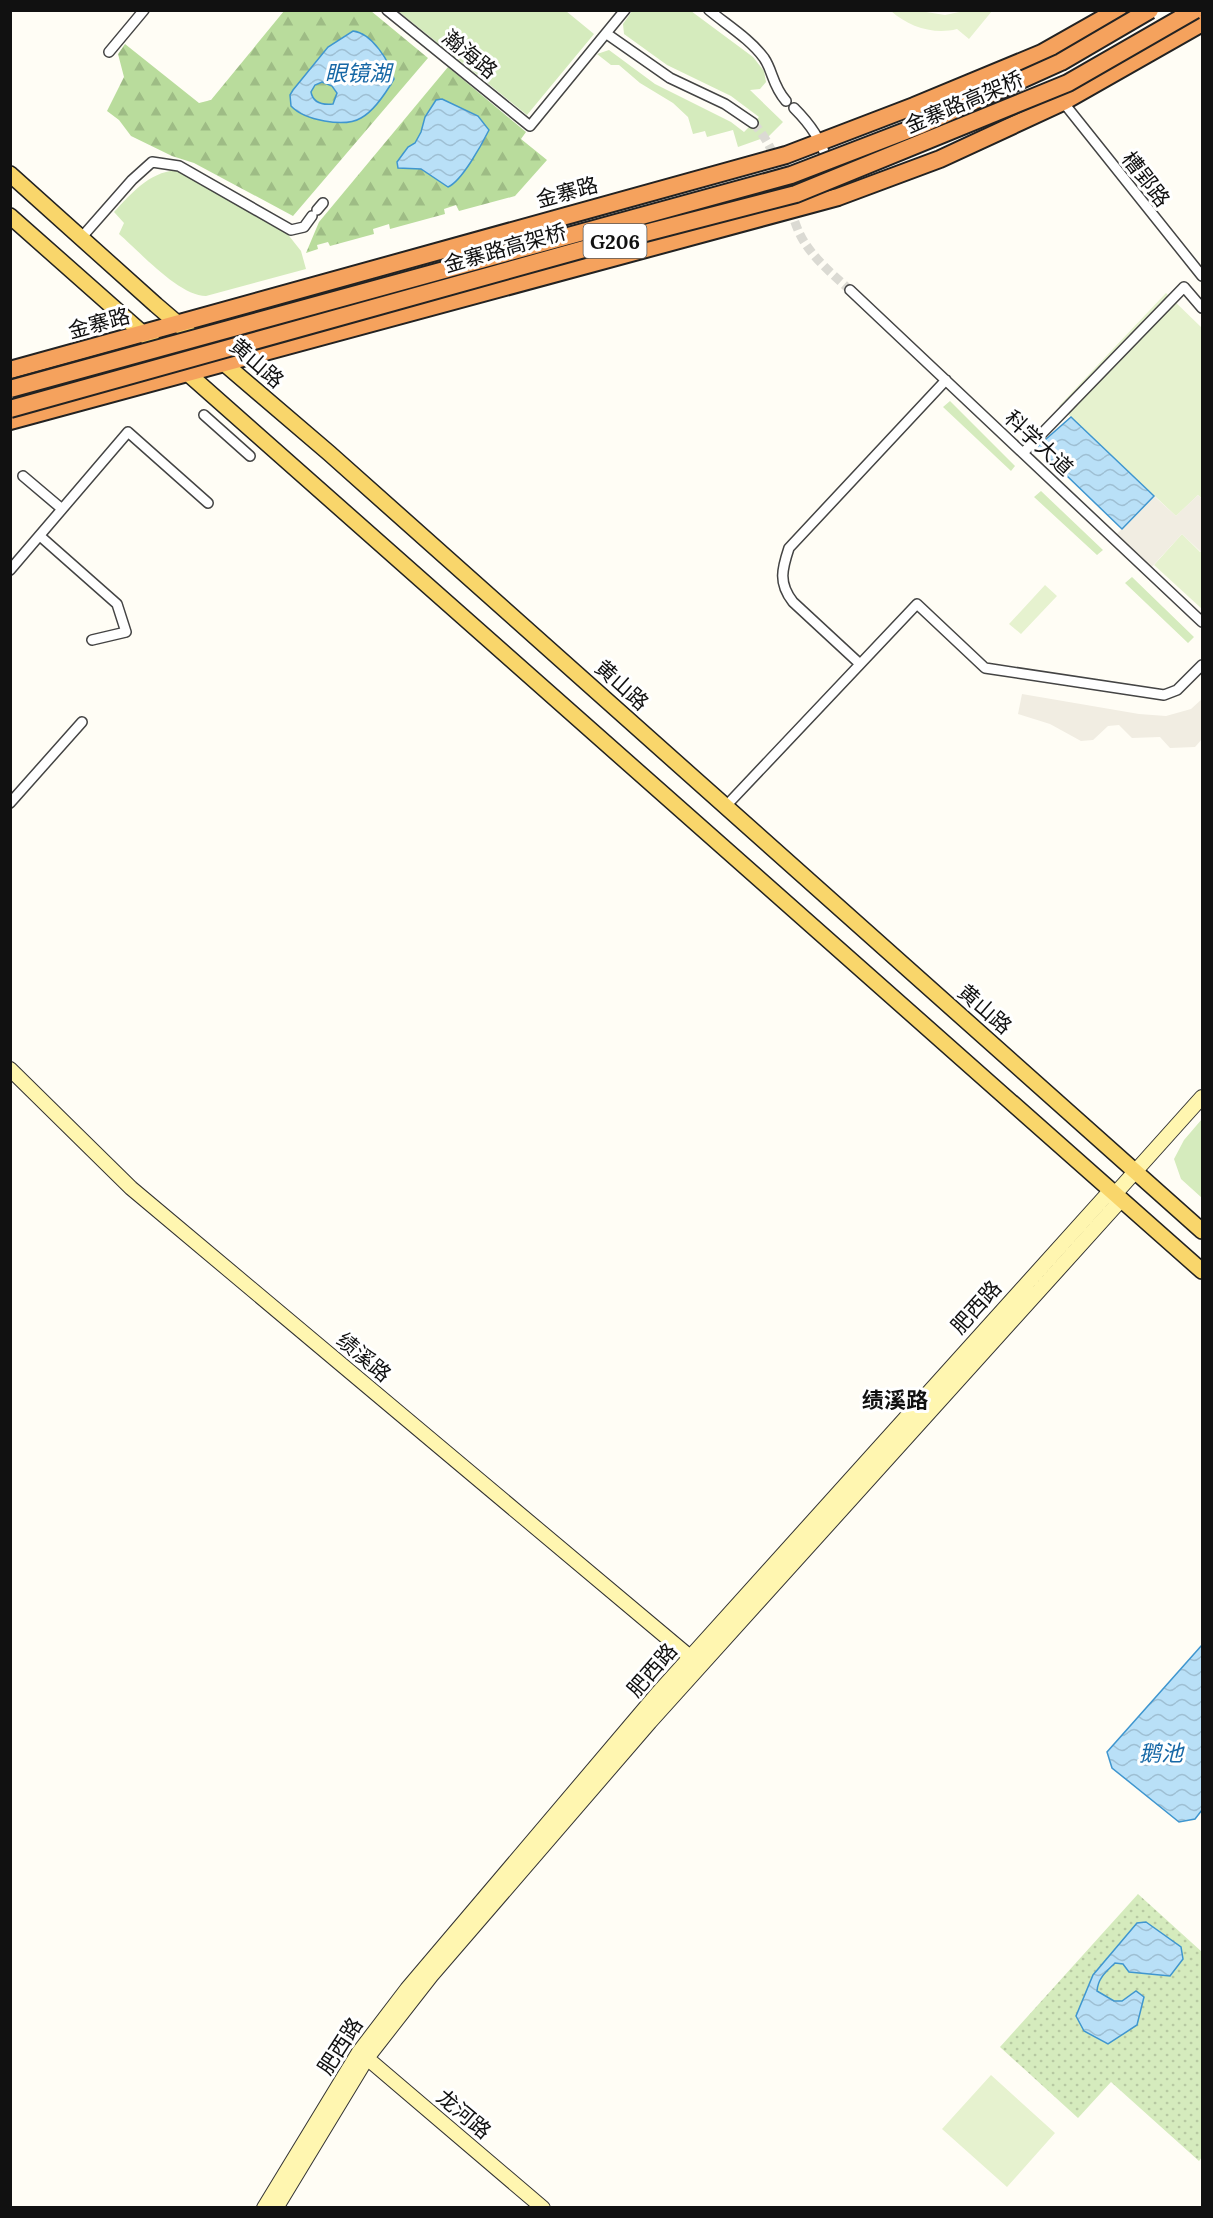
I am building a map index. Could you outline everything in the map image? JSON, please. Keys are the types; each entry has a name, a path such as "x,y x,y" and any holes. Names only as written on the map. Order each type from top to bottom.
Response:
{"highway":[{"name":"金寨路","path":"10,370 753,165 822,143 1042,53 1118,10"},
{"name":"金寨路高架桥","path":"10,389 791,175 921,125 1060,62 1150,10"},
{"name":"金寨路高架桥","path":"10,409 584,249 796,194 1068,83 1196,10"},
{"path":"10,421 838,197 940,159 1063,102 1203,23"}],"main road":[{"name":"黄山路","path":"10,174 1203,1231"},
{"path":"10,216 1203,1271"},
{"name":"绩溪路","path":"10,1069 131,1188 696,1661"},
{"name":"肥西路","path":"264,2208 413,1982 696,1661 1203,1096"},
{"name":"肥西路","path":"276,2208 363,2055"},
{"name":"龙河路","path":"363,2055 543,2208"}],"street":[{"path":"109,52 144,10"},
{"name":"瀚海路","path":"387,10 531,126 607,34"},
{"path":"625,10 607,34 670,78 725,104 753,123"},
{"path":"709,10 753,46 765,60 771,80 786,101"},
{"name":"槽郢路","path":"1063,102 1203,276"},
{"path":"794,108 812,126 822,143 838,197"},
{"path":"81,238 132,180 152,162 179,166 291,230 304,227 317,210"},
{"path":"1023,453 1184,287 1203,308"},
{"name":"科学大道","path":"850,290 1203,622"},
{"path":"860,664 793,602 785,592 781,573 789,548 946,380"},
{"path":"204,415 250,456"},
{"path":"10,570 128,432 208,503"},
{"path":"23,476 62,509"},
{"path":"40,536 117,604 126,632 92,640"},
{"path":"725,807 916,604 985,669 1164,695 1178,690 1203,665"},
{"path":"10,803 82,722"}],"green space":[{"path":"284,11 371,11 428,58 293,216 194,163 172,156 131,136 119,120 107,111 124,77 118,54 125,44 199,103 211,100"},
{"path":"398,11 566,11 594,34 527,115"},
{"path":"632,11 691,11 753,57 764,71 766,82 760,89 750,90 783,122 769,136 738,147 733,130 707,137 705,131 693,134 688,117 673,103 640,83 619,65 611,65 597,54 609,50 655,84 731,122 744,132 759,117 731,96 667,65 624,34 623,24"},
{"path":"891,11 920,11 945,15 964,11 992,11 969,39 957,29 940,31 922,28 898,17"},
{"path":"448,67 526,132 521,139 547,160 515,196 459,211 456,205 444,209 445,214 390,229 389,224 373,229 374,234 330,246 328,242 317,245 318,249 306,253 319,222"},
{"path":"176,170 286,232 301,251 306,269 206,296 195,294 172,281 119,234 124,223 114,212 134,191 149,180 157,175"},
{"path":"1166,293 1202,328 1202,499 1198,495 1176,516 1059,406"},
{"path":"950,401 1015,466 1011,471 943,407"},
{"path":"1041,491 1103,550 1097,555 1034,497"},
{"path":"1182,534 1200,552 1202,550 1202,609 1154,565"},
{"path":"1132,577 1194,637 1188,643 1125,583"},
{"path":"1045,585 1057,596 1021,634 1009,624"},
{"path":"1202,1119 1202,1198 1181,1179 1174,1159 1184,1140"},
{"path":"1138,1894 1202,1952 1202,2157 1199,2161 1111,2082 1078,2118 1000,2047"},
{"path":"991,2075 1055,2133 1007,2187 942,2129"}],"shaded area":[{"path":"1198,495 1202,499 1201,552 1182,534 1148,571 1113,538 1154,496 1176,516"},
{"path":"1022,694 1139,714 1166,716 1191,709 1202,699 1202,739 1195,747 1170,748 1160,737 1132,738 1119,725 1108,726 1093,740 1081,741 1050,724 1018,714"}],"water":[{"name":"眼镜湖","path":"353,31 360,33 379,49 394,79 375,106 366,115 354,121 335,122 314,119 291,106 290,95 293,90 328,47","holes":["322,82 332,86 337,93 333,104 319,102 312,96 311,92 315,85"]},
{"name":"眼镜湖","path":"442,99 478,116 489,130 465,170 448,187 421,169 398,168 397,162 408,147 415,143 425,117 436,100"},
{"path":"1071,417 1154,496 1122,529 1037,447"},
{"name":"鹅池","path":"1202,1645 1202,1810 1195,1819 1179,1822 1112,1768 1107,1752"},
{"path":"1146,1922 1181,1947 1183,1959 1170,1976 1129,1972 1123,1964 1115,1963 1106,1972 1099,1982 1097,1991 1114,2001 1122,2001 1136,1991 1144,1997 1137,2025 1108,2044 1084,2031 1076,2016 1093,1975 1137,1923"}],"tunnel":[{"path":"753,123 762,134 776,160 802,239 821,263 850,290"}],"district":[{"name":"绩溪路","path":"895,1400"}]}
